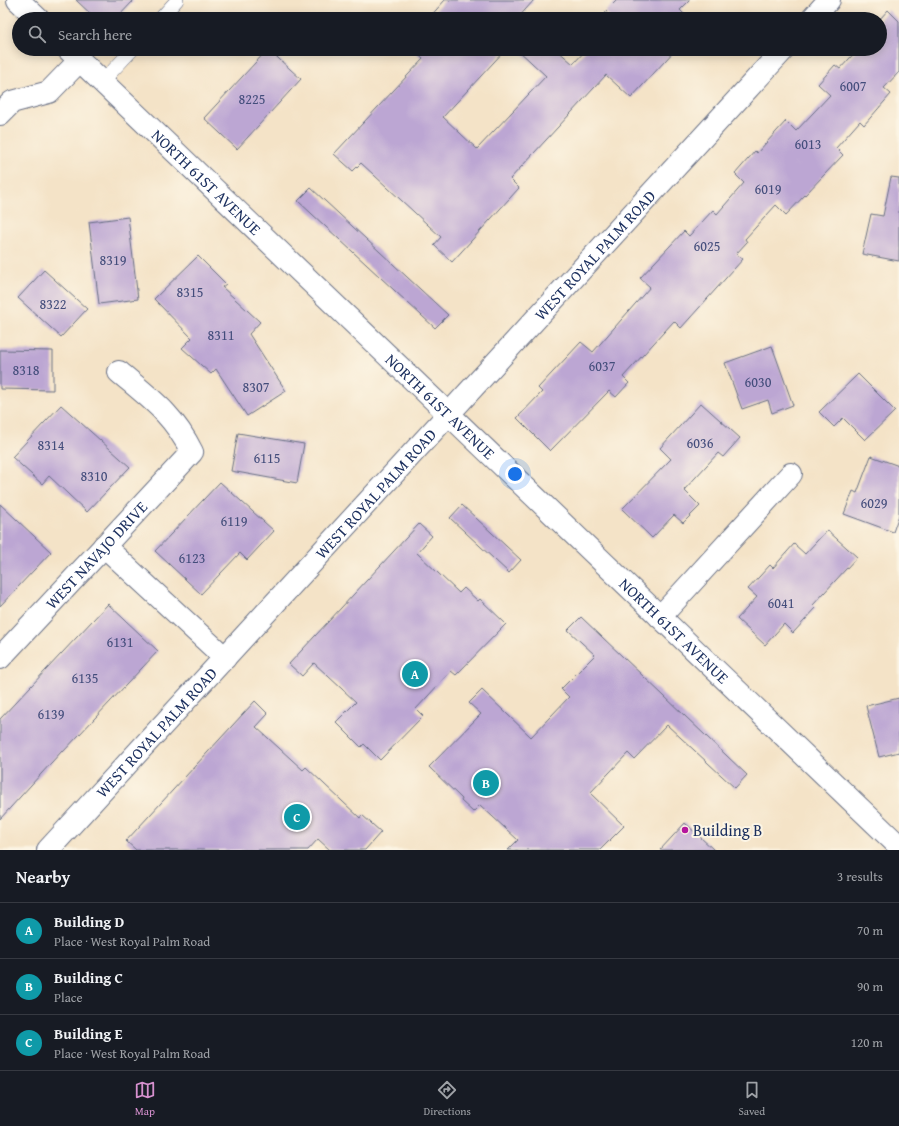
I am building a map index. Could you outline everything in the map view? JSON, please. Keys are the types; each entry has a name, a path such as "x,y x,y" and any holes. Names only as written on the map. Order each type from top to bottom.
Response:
{"street":[{"path":"18,0 31,12"},
{"path":"818,12 829,0"},
{"path":"0,114 12,102 49,92 73,56"},
{"name":"NORTH 61ST AVENUE","path":"75,56 899,846"},
{"name":"WEST ROYAL PALM ROAD","path":"48,850 778,56"},
{"name":"WEST NAVAJO DRIVE","path":"0,657 192,452 182,432 166,412 118,372"},
{"path":"660,617 791,474"},
{"path":"104,546 225,658"}],"lane":[{"path":"166,12 177,0"},
{"path":"102,82 126,56"}],"building":[{"path":"76,0 134,0 123,12 89,12"},
{"path":"445,0 534,0 523,12 434,12"},
{"path":"617,0 690,0 680,10 682,12 605,12"},
{"path":"888,10 899,21 899,72 884,88 891,94 864,125 860,121 836,148 843,155 786,215 776,205 745,239 747,242 736,254 743,259 681,328 674,321 623,377 629,383 616,397 609,391 550,451 517,418 542,392 538,388 581,342 593,352 650,287 640,278 684,231 689,236 713,210 717,214 744,183 735,174 755,151 757,153 786,121 796,131 830,95 818,84 835,65 840,69 852,56 887,56 886,12"},
{"path":"262,56 276,56 301,79 237,149 204,118"},
{"path":"420,56 500,56 443,117 477,149 546,76 525,56 564,56 573,64 580,56 670,56 631,98 606,75 510,179 519,188 452,262 434,245 441,237 361,163 353,171 334,154 423,59"},
{"path":"891,177 899,178 899,261 862,254 871,214 883,216"},
{"path":"311,188 448,315 435,328 298,201"},
{"path":"128,217 138,299 99,304 89,222"},
{"path":"198,256 226,284 222,287 260,322 249,334 286,391 247,416 216,369 211,374 182,348 192,338 154,299"},
{"path":"44,270 87,309 61,337 18,298"},
{"path":"772,346 793,405 772,413 768,400 742,409 725,363"},
{"path":"0,350 53,351 53,390 0,389"},
{"path":"858,374 895,411 865,440 843,418 834,427 819,412"},
{"path":"701,403 740,438 723,457 718,453 684,490 700,506 683,523 674,515 652,538 622,509 671,459 660,448"},
{"path":"61,405 130,467 87,512 49,476 42,484 12,457"},
{"path":"238,433 304,444 297,483 231,471"},
{"path":"871,456 899,466 899,515 893,532 844,514 853,491 857,493"},
{"path":"220,482 274,531 247,560 240,553 201,594 155,551"},
{"path":"0,504 51,552 0,606"},
{"path":"462,505 521,560 509,573 450,518"},
{"path":"419,524 432,536 417,553 459,593 464,588 478,601 480,599 506,624 456,675 451,671 416,709 423,716 380,760 364,744 361,747 336,722 356,702 314,663 302,676 289,664"},
{"path":"827,530 857,557 813,605 816,608 793,633 784,624 765,645 737,619 757,597 748,589 770,565 773,568 794,544 805,554"},
{"path":"108,604 158,651 63,752 62,751 0,819 0,719"},
{"path":"581,617 747,775 735,788 667,725 634,759 628,753 590,793 624,826 600,850 508,850 518,840 480,805 473,812 461,801 462,799 429,767 481,714 469,703 482,690 531,737 569,697 561,689 595,655 568,630"},
{"path":"899,698 899,752 879,757 866,706"},
{"path":"255,701 268,714 256,727 303,770 306,767 360,818 362,815 381,832 365,850 330,850 318,839 308,850 136,850 126,841"},
{"name":"Building B","path":"685,823 714,850 660,850"}],"place":[{"name":"Building D","path":"415,674"},
{"name":"Building C","path":"486,783"},
{"name":"Building E","path":"297,817"},
{"name":"Building B","path":"685,830"}]}
